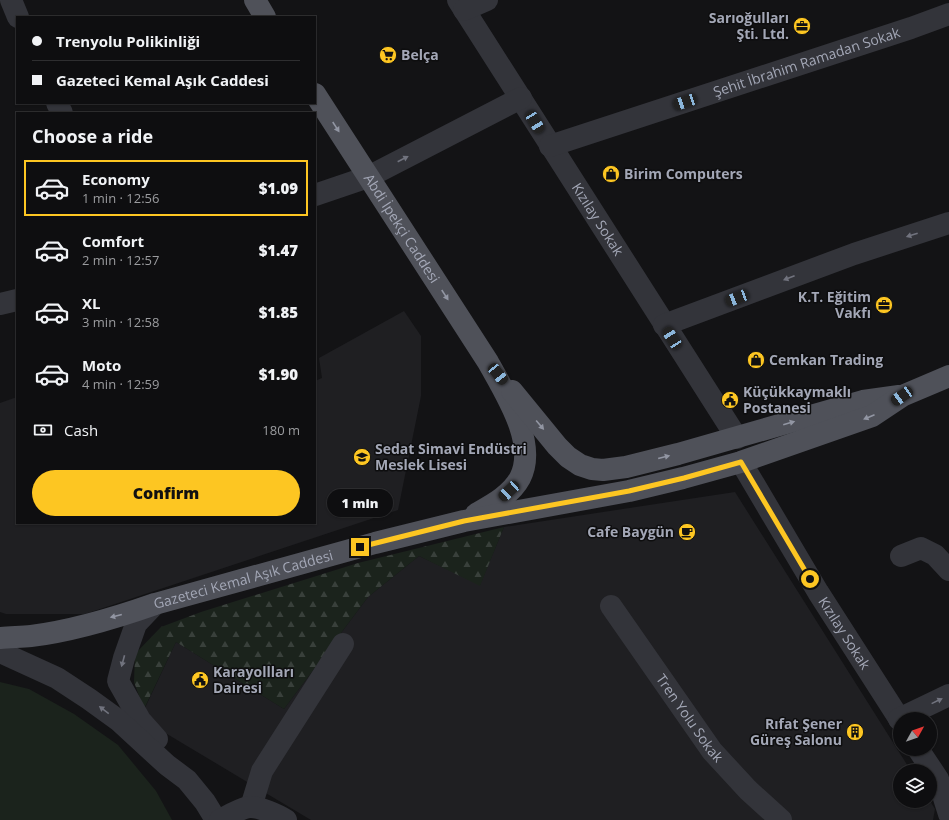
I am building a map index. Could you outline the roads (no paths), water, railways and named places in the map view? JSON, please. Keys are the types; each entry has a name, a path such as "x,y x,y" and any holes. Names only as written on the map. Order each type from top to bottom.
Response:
{"main road":[{"path":"254,0 264,16"},
{"name":"Abdi İpekçi Caddesi","path":"316,96 488,362 511,403 516,416 524,442 526,456 524,468 519,480 496,503 464,521"},
{"name":"Abdi İpekçi Caddesi","path":"488,362 557,446 568,457 580,465 592,469 603,470 626,467 736,438"},
{"path":"736,438 863,401 902,396 949,376"},
{"name":"Gazeteci Kemal Aşık Caddesi","path":"0,638 30,636 64,630 124,615 155,604 375,543 464,521 629,491 684,478 741,462 872,416 902,396"}],"street":[{"path":"461,5 487,0"},
{"name":"Kızılay Sokak","path":"461,5 736,438"},
{"name":"Şehit İbrahim Ramadan Sokak","path":"550,146 896,33 949,14"},
{"path":"316,195 368,177 521,98"},
{"path":"664,325 854,254 949,223"},
{"path":"0,304 16,300"},
{"name":"Kızılay Sokak","path":"741,462 818,592 895,712"},
{"path":"902,556 921,548 935,555 949,570"},
{"path":"155,604 136,624 124,658 118,681 140,720 166,749 187,780 206,802 216,820"},
{"name":"Tren Yolu Sokak","path":"611,606 712,751 748,790 781,820"},
{"path":"251,807 262,771 342,644"},
{"path":"0,652 39,669 71,687 118,720 167,765 187,780"},
{"path":"916,712 949,695"},
{"path":"923,756 938,779 949,814"},
{"path":"220,820 251,807 276,814 286,820"}],"place":[{"name":"Sarıoğulları Şti. Ltd.","path":"802,26"},
{"name":"Belça","path":"388,55"},
{"name":"Birim Computers","path":"611,174"},
{"name":"K.T. Eğitim Vakfı","path":"884,305"},
{"name":"Cemkan Trading","path":"756,360"},
{"name":"Küçükkaymaklı Postanesi","path":"730,400"},
{"name":"Sedat Simavi Endüstri Meslek Lisesi","path":"362,457"},
{"name":"Cafe Baygün","path":"687,532"},
{"name":"Karayollları Dairesi","path":"200,680"},
{"name":"Rıfat Şener Güreş Salonu","path":"855,732"}]}
